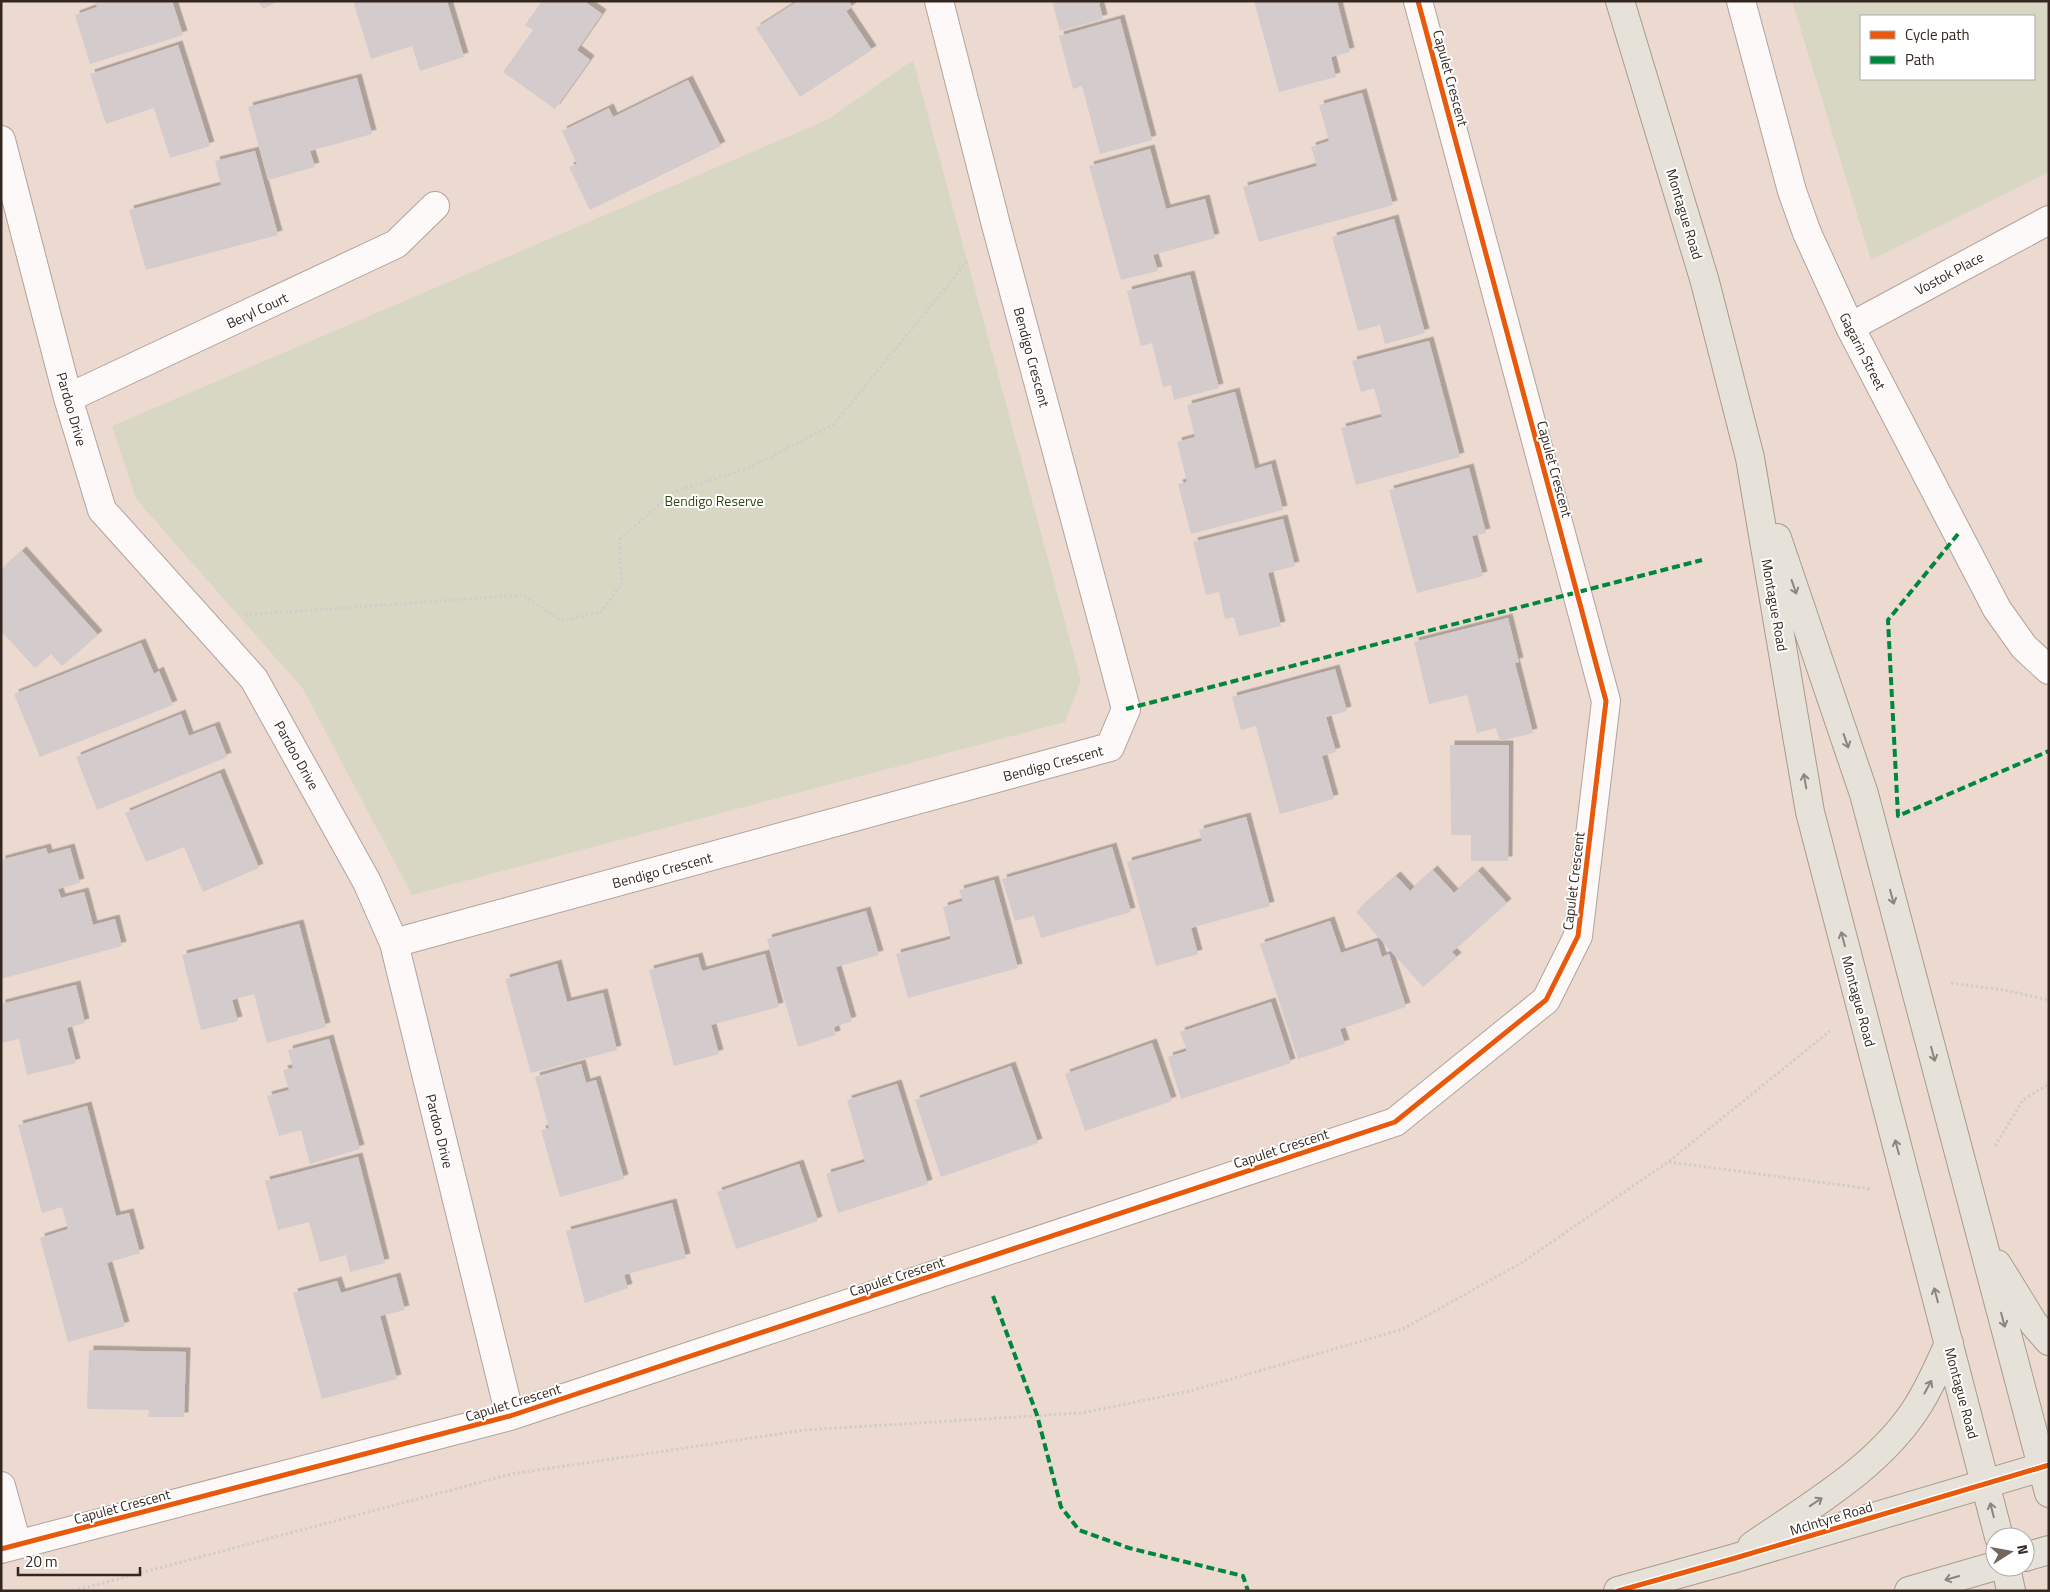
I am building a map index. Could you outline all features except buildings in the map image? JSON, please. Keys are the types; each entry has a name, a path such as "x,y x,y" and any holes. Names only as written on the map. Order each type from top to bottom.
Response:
{"main road":[{"name":"Montague Road","path":"1620,1 1705,282 1750,458 1864,794 1969,1191 2046,1466 2049,1493"},
{"name":"Montague Road","path":"1750,458 1810,812 1996,1527"},
{"path":"1982,1239 2034,1324 2049,1341"},
{"path":"1732,1560 1834,1489 1886,1444 1918,1405 1934,1378 1949,1343"},
{"name":"McIntyre Road","path":"1618,1591 1732,1560 2046,1466"},
{"path":"2035,1554 2049,1550"},
{"path":"1909,1591 1985,1569"},
{"path":"2008,1577 2011,1591"}],"street":[{"name":"Bendigo Crescent","path":"394,943 1110,747 1126,709 996,225 939,1"},
{"name":"Capulet Crescent","path":"9,1547 510,1416 1395,1122 1546,1000 1578,936 1606,701 1418,1"},
{"name":"Gagarin Street","path":"1741,1 1792,191 1807,233 1850,327 1998,609 2024,647 2049,670"},
{"name":"Pardoo Drive","path":"1,140 68,398 102,510 254,678 366,882 394,943 510,1416"},
{"name":"Beryl Court","path":"68,398 396,244 434,206"},
{"name":"Vostok Place","path":"1850,327 2049,220"},
{"path":"1,1486 9,1547"}],"path":[{"path":"200,618 523,595 562,621 601,612 622,583 618,540 673,492 749,468 834,424 996,225"},
{"path":"1913,978 2004,990 2049,1000"},
{"path":"73,1591 511,1474 805,1430 1081,1412 1190,1391 1404,1329 1521,1262 1668,1162 1861,1006"},
{"path":"1969,1191 2023,1100 2049,1084"},
{"path":"1668,1162 1910,1194"}],"green space":[{"path":"1792,1 2049,1 2049,172 1871,260"},
{"name":"Bendigo Reserve","path":"913,60 1081,681 1065,722 412,895 303,689 136,499 112,426 827,120"}],"marked path":[{"path":"1958,534 1888,620 1898,816 2049,751"},
{"path":"1126,709 1702,560"},
{"path":"993,1296 1037,1415 1061,1507 1079,1530 1129,1548 1243,1576 1248,1591"}],"cycle path":[{"path":"1,1549 510,1416 1395,1122 1546,1000 1578,936 1606,701 1418,1"},
{"path":"1618,1591 2049,1465"}]}
